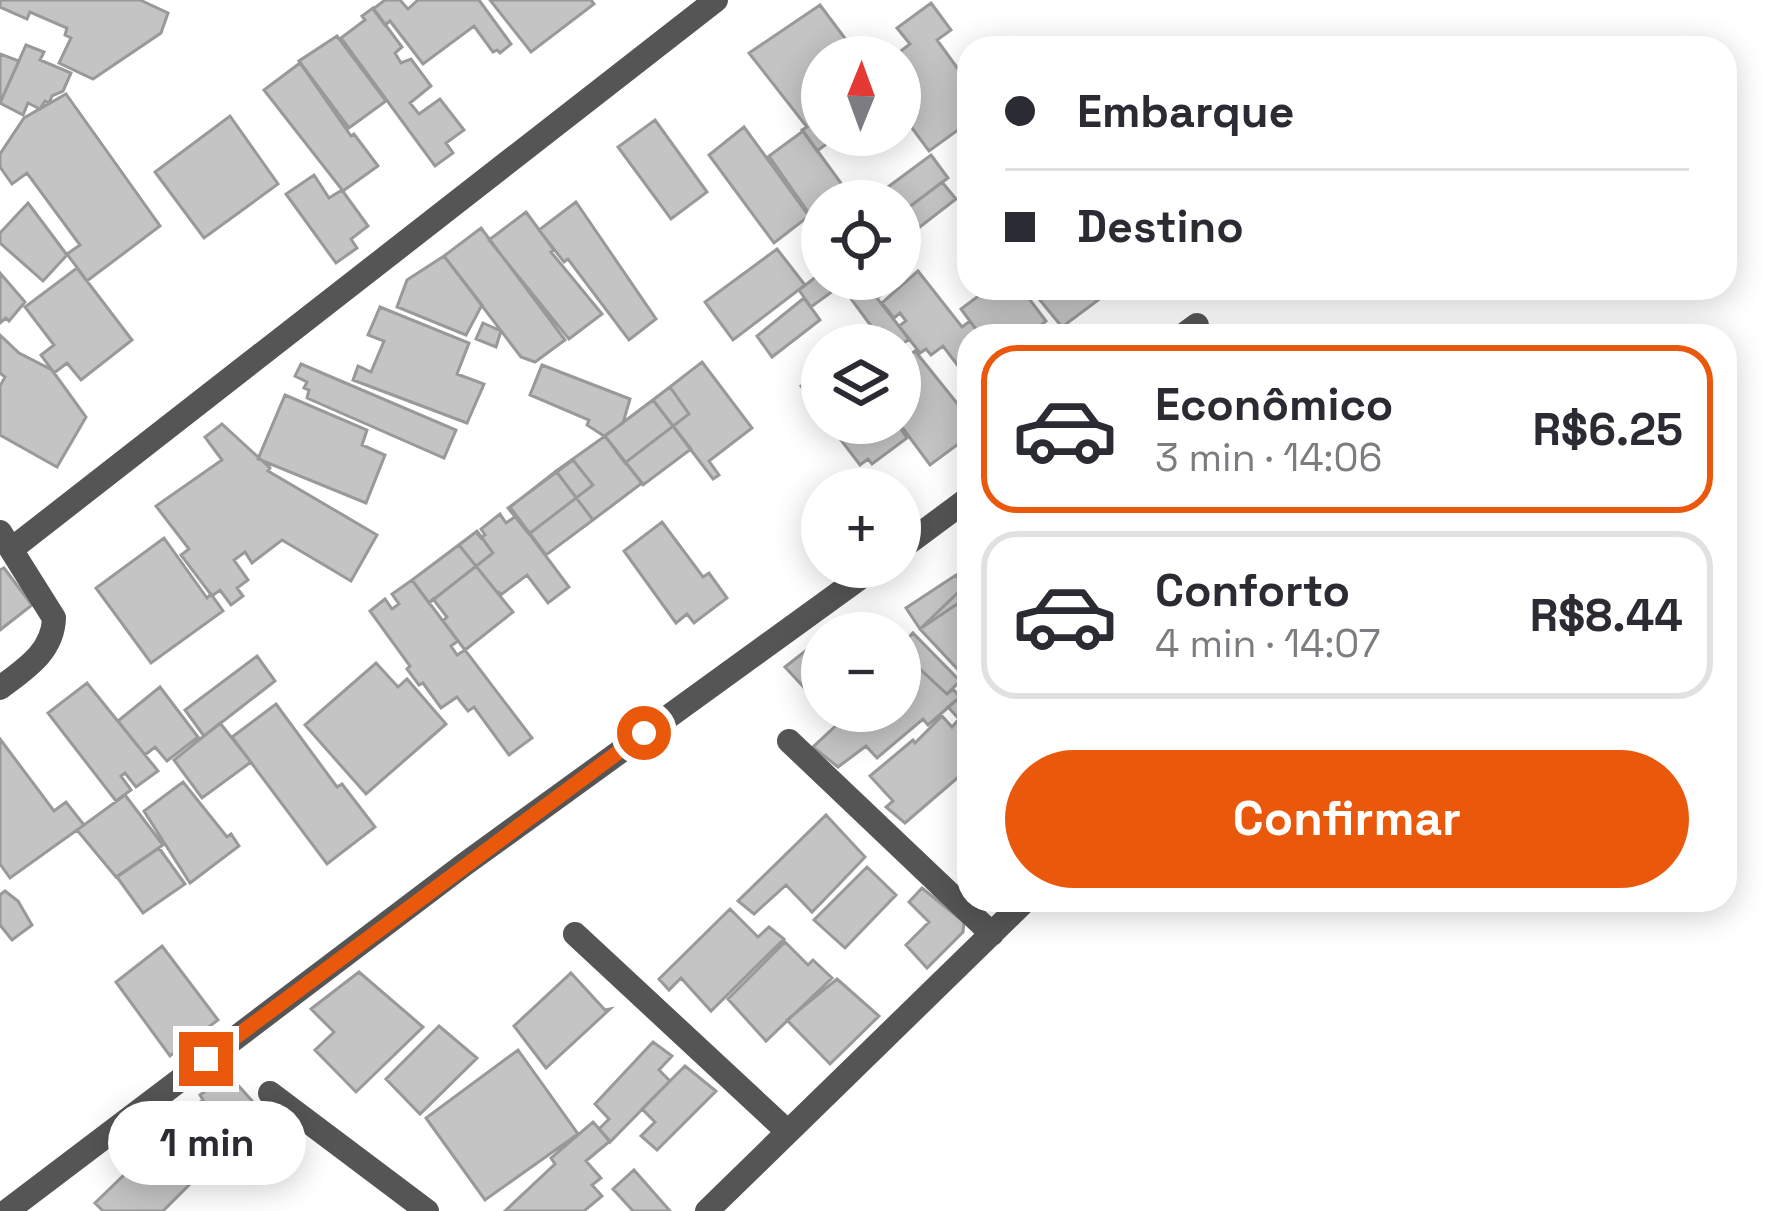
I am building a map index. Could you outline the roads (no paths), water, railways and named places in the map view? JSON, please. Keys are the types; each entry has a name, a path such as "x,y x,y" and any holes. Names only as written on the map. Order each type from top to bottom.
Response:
{"street":[{"path":"0,688 42,655 54,628 50,607 6,540 716,0"},
{"path":"921,533 957,507"},
{"path":"7,1211 484,850 845,588"},
{"path":"790,741 957,901"},
{"path":"969,912 992,934"},
{"path":"707,1211 1014,912"},
{"path":"574,934 788,1132"},
{"path":"270,1094 427,1211"}]}
